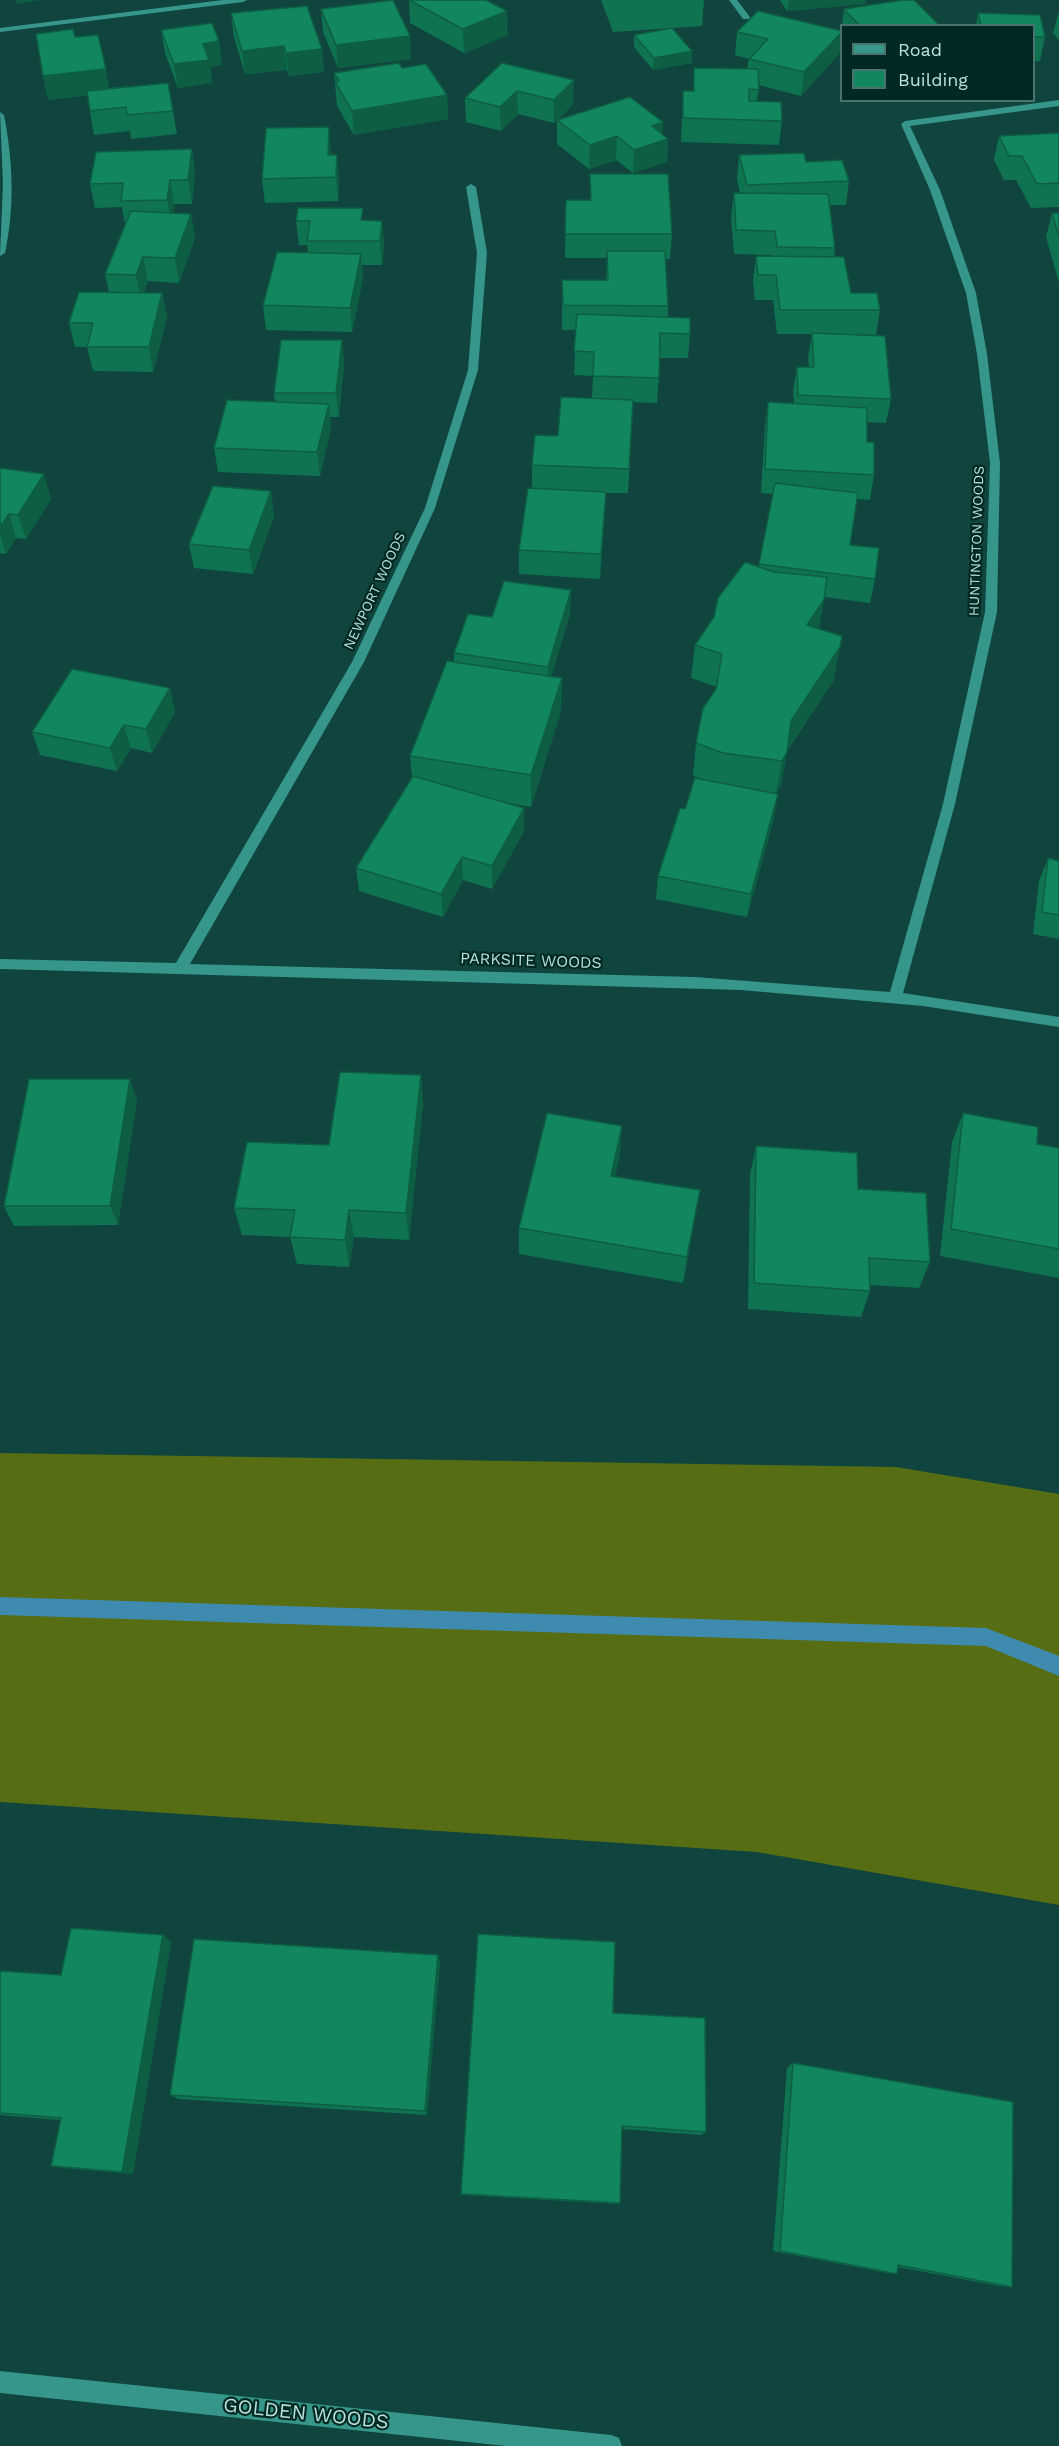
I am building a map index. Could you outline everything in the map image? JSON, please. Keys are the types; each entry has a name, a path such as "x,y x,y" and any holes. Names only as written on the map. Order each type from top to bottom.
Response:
{"street":[{"path":"157,0 163,10"},
{"path":"0,30 243,0"},
{"path":"733,0 746,17"},
{"name":"HUNTINGTON WOODS","path":"895,998 949,804 991,612 995,463 982,354 971,293 935,190 904,124 1059,103"},
{"path":"0,115 8,158 4,191 7,218 0,254"},
{"name":"NEWPORT WOODS","path":"180,969 358,662 430,508 473,370 482,253 471,187"},
{"name":"PARKSITE WOODS","path":"0,964 695,982 803,987 989,1008 1059,1022"},
{"name":"GOLDEN WOODS","path":"0,2382 611,2446"}],"green space":[{"path":"0,1453 896,1467 1059,1494 1059,1905 757,1852 0,1802"}],"building":[{"path":"393,0 410,36 336,45 321,9"},
{"path":"409,0 486,0 507,11 463,29"},
{"path":"914,0 938,24 858,24 844,9"},
{"path":"307,6 322,49 286,53 284,46 242,51 231,13"},
{"path":"758,11 840,31 840,34 804,72 749,59 768,39 737,32"},
{"path":"978,13 1040,15 1045,37 1035,37 1035,24 981,24"},
{"path":"212,23 219,41 203,44 209,60 174,64 161,30"},
{"path":"672,28 692,51 654,58 634,35"},
{"path":"73,29 75,37 98,35 106,69 43,76 36,34"},
{"path":"399,63 402,68 426,64 447,95 352,111 335,82 339,81 334,73"},
{"path":"502,63 574,80 554,100 517,91 500,107 465,98"},
{"path":"694,68 758,69 759,90 749,89 749,101 781,102 782,121 683,118 683,91 694,91"},
{"path":"168,83 173,111 127,115 126,107 90,111 87,91"},
{"path":"630,97 663,122 652,126 668,139 634,150 617,136 590,145 557,120"},
{"path":"329,127 328,155 337,155 336,177 262,179 266,128"},
{"path":"1059,133 1059,183 1037,184 1022,156 1009,156 999,136"},
{"path":"192,149 188,180 170,180 167,200 121,201 123,183 90,184 96,152"},
{"path":"804,153 806,162 842,160 849,181 747,185 739,155"},
{"path":"590,174 668,174 672,234 565,234 566,200 591,200"},
{"path":"734,193 828,194 835,248 777,247 775,231 736,230"},
{"path":"298,208 363,208 361,220 382,221 380,241 307,241 310,221 296,221"},
{"path":"131,211 191,214 175,258 143,257 136,275 105,274"},
{"path":"1052,213 1059,213 1059,237"},
{"path":"607,251 665,251 668,306 563,305 562,280 608,280"},
{"path":"277,252 361,254 350,308 263,305"},
{"path":"756,256 844,257 851,293 877,293 880,310 780,310 776,275 758,275"},
{"path":"79,292 162,293 149,347 87,347 93,323 69,323"},
{"path":"577,314 690,318 690,334 660,333 659,378 593,376 594,352 574,351"},
{"path":"812,333 885,336 891,399 798,395 797,367 814,367"},
{"path":"281,340 342,340 336,393 274,393"},
{"path":"561,397 633,400 629,469 532,465 535,435 558,436"},
{"path":"227,400 329,404 317,452 214,448"},
{"path":"768,402 867,408 867,442 874,442 874,475 765,469"},
{"path":"0,468 44,474 18,515 9,514 0,527"},
{"path":"775,483 858,493 850,545 879,548 875,579 759,564"},
{"path":"213,486 271,491 249,550 189,544"},
{"path":"528,488 606,492 601,554 519,550"},
{"path":"745,562 774,572 827,577 824,600 807,625 842,636 840,647 791,721 787,752 782,761 723,753 696,743 703,708 716,689 722,654 695,645 714,617 718,598"},
{"path":"504,581 571,590 548,667 454,653 468,614 492,617"},
{"path":"447,661 562,678 531,775 410,756"},
{"path":"72,669 170,688 146,729 124,725 110,748 32,732"},
{"path":"413,776 524,808 492,866 462,857 441,894 356,868"},
{"path":"695,778 778,794 751,894 658,876 680,808 685,809"},
{"path":"1048,858 1059,861 1059,915 1042,912"},
{"path":"340,1072 421,1075 406,1213 349,1210 345,1240 290,1237 295,1210 234,1208 247,1142 329,1145"},
{"path":"29,1079 130,1079 110,1206 4,1206"},
{"path":"547,1113 622,1126 611,1176 700,1190 687,1257 519,1228"},
{"path":"963,1113 1038,1127 1037,1144 1059,1148 1059,1249 951,1229"},
{"path":"756,1146 857,1153 858,1189 926,1193 930,1262 869,1258 870,1291 754,1283"},
{"path":"71,1928 163,1935 122,2172 51,2166 61,2118 0,2113 0,1971 61,1975"},
{"path":"478,1934 615,1942 613,2013 705,2018 706,2132 622,2126 620,2203 461,2194"},
{"path":"194,1939 438,1955 425,2111 170,2095"},
{"path":"793,2063 1013,2102 1012,2287 898,2265 897,2274 780,2251"}],"waterway":[{"path":"0,1606 986,1637 1059,1666"}]}
